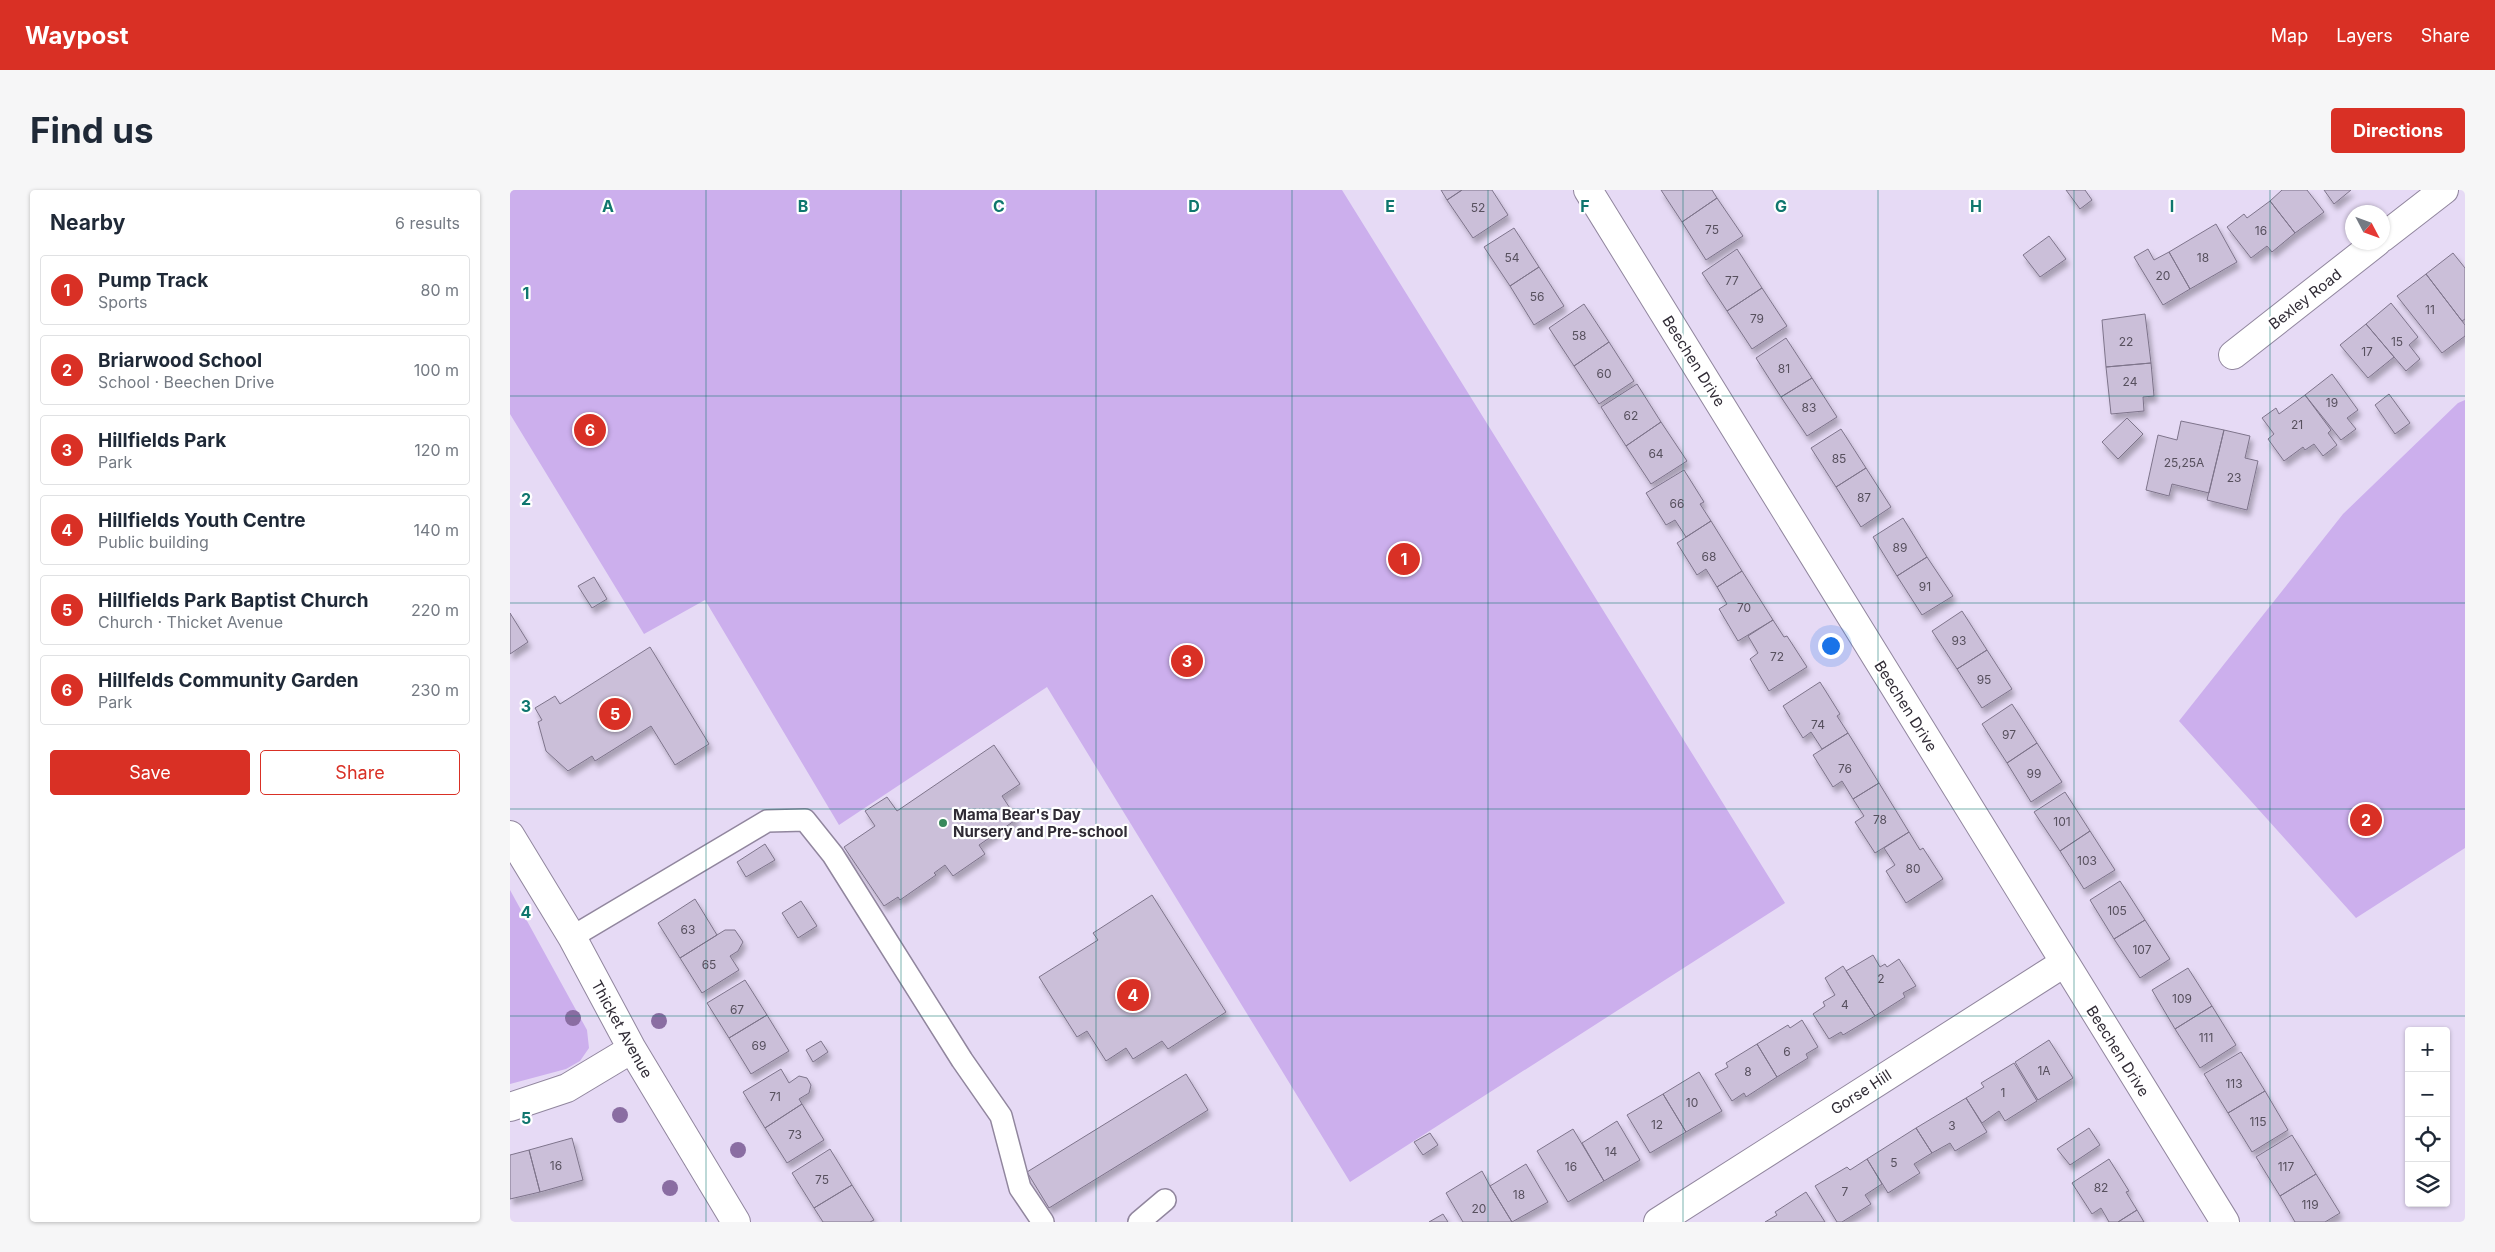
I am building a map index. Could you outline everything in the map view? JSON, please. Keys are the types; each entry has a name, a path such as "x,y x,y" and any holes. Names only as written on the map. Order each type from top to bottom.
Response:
{"street":[{"name":"Beechen Drive","path":"1588,190 2224,1222"},
{"path":"2390,232 2444,190"},
{"name":"Bexley Road","path":"2233,354 2367,250"},
{"name":"Thicket Avenue","path":"510,835 572,937 632,1049 736,1222"},
{"name":"Gorse Hill","path":"1658,1222 2064,963"},
{"path":"510,1107 567,1088 632,1049"}],"lane":[{"path":"572,937 767,821 806,820 833,854 962,1060 1001,1116 1020,1188 1042,1222"},
{"path":"1139,1222 1165,1200"}],"shaded area":[{"path":"510,190 1342,190 1785,903 1350,1182 1047,687 839,825 705,600 644,634 510,414"},
{"path":"2465,400 2465,848 2356,918 2179,721 2343,514 2458,403"},
{"path":"510,890 587,1030 589,1048 580,1061 566,1069 510,1084"}],"building":[{"path":"1441,190 1462,190 1447,200"},
{"path":"1462,190 1492,190 1508,215 1473,238 1447,200"},
{"path":"1661,190 1712,190 1717,198 1682,222"},
{"path":"2066,190 2085,190 2092,200 2080,209"},
{"path":"2282,190 2307,190 2324,212 2295,233 2270,201"},
{"path":"2324,190 2351,190 2334,204"},
{"path":"1717,198 1743,236 1706,260 1682,222"},
{"path":"2270,201 2295,233 2272,252 2267,246 2251,258 2227,227 2244,214 2247,218"},
{"path":"2216,224 2237,262 2190,289 2169,252"},
{"path":"1514,228 1539,267 1510,286 1484,247"},
{"path":"2049,236 2066,259 2040,277 2023,255"},
{"path":"1737,249 1762,288 1727,311 1702,273"},
{"path":"2148,249 2154,260 2169,252 2190,289 2163,305 2134,257"},
{"path":"2453,253 2465,268 2465,319 2462,321 2426,274"},
{"path":"1539,267 1564,306 1534,325 1510,286"},
{"path":"2426,274 2465,325 2465,336 2442,353 2397,296"},
{"path":"1762,288 1787,326 1752,349 1727,311"},
{"path":"2391,303 2418,337 2409,345 2420,359 2406,371 2366,324"},
{"path":"1584,304 1609,342 1574,366 1549,328"},
{"path":"2145,314 2151,363 2106,367 2102,320"},
{"path":"2366,324 2394,357 2368,378 2340,345"},
{"path":"1786,338 1812,378 1781,397 1756,358"},
{"path":"1609,342 1634,381 1599,404 1574,366"},
{"path":"2151,363 2154,396 2143,397 2144,411 2111,414 2106,367"},
{"path":"2332,374 2358,410 2347,418 2356,429 2341,440 2305,395"},
{"path":"1812,378 1837,417 1807,436 1781,397"},
{"path":"1637,384 1661,422 1626,446 1601,407"},
{"path":"2389,394 2410,423 2395,434 2375,405"},
{"path":"2305,395 2331,430 2328,433 2337,445 2323,456 2314,444 2305,450 2303,447 2284,461 2268,439 2274,434 2262,418 2276,408 2279,414"},
{"path":"2127,418 2143,434 2118,459 2102,442"},
{"path":"2181,421 2224,430 2209,493 2172,484 2169,496 2146,490 2158,435 2177,440"},
{"path":"1661,422 1687,461 1651,484 1626,446"},
{"path":"1841,429 1866,468 1836,487 1811,448"},
{"path":"2224,430 2250,436 2245,458 2258,461 2247,510 2207,500"},
{"path":"1866,468 1891,507 1861,527 1836,487"},
{"path":"1684,470 1704,502 1700,504 1711,521 1686,537 1675,520 1666,525 1646,493"},
{"path":"1903,518 1927,557 1897,576 1873,537"},
{"path":"1711,521 1742,571 1717,587 1706,569 1697,575 1677,543"},
{"path":"1927,557 1953,596 1922,615 1897,576"},
{"path":"1742,571 1773,620 1738,641 1719,609 1727,604 1717,587"},
{"path":"594,577 607,599 592,608 578,586"},
{"path":"1962,611 1987,650 1957,669 1932,631"},
{"path":"510,613 528,642 510,654"},
{"path":"1773,620 1784,637 1787,636 1807,667 1769,691 1750,659 1758,653 1748,636"},
{"path":"650,647 709,744 675,765 651,726 595,761 592,756 568,771 546,751 538,722 542,720 535,708 555,696 560,704"},
{"path":"1987,650 2012,689 1982,708 1957,669"},
{"path":"1820,682 1840,714 1837,716 1848,733 1822,749 1811,732 1803,738 1783,706"},
{"path":"2012,704 2037,743 2007,763 1982,724"},
{"path":"1848,733 1879,783 1853,799 1842,781 1833,787 1813,755"},
{"path":"2037,743 2062,782 2031,802 2007,763"},
{"name":"Mama Bear's Day Nursery and Pre-school","path":"994,745 1020,784 1002,796 1017,819 979,845 985,854 953,876 945,865 934,873 936,875 900,900 898,897 884,906 844,847 875,826 865,811 887,797 897,811"},
{"path":"1879,783 1909,832 1875,853 1855,822 1864,816 1853,799"},
{"path":"2065,792 2090,831 2060,851 2034,812"},
{"path":"2090,831 2115,870 2084,889 2060,851"},
{"path":"1909,832 1920,850 1923,848 1943,879 1906,903 1886,871 1895,865 1884,848"},
{"path":"765,844 775,860 746,877 737,862"},
{"path":"2120,881 2145,920 2114,939 2090,900"},
{"path":"1152,895 1226,1012 1168,1049 1162,1041 1133,1059 1126,1048 1106,1061 1087,1031 1077,1037 1039,977 1098,940 1093,933"},
{"path":"695,899 717,935 680,958 658,923"},
{"path":"801,901 817,926 798,938 782,913"},
{"path":"2145,920 2170,959 2140,978 2114,939"},
{"path":"725,930 735,930 743,942 738,951 730,956 739,970 702,993 680,958"},
{"path":"1873,955 1880,967 1885,964 1887,967 1899,959 1916,986 1903,993 1905,997 1875,1016 1846,971"},
{"path":"1843,966 1875,1016 1843,1035 1841,1032 1829,1039 1813,1014 1825,1006 1823,1002 1835,995 1825,978"},
{"path":"2188,968 2212,1006 2175,1029 2152,990"},
{"path":"745,980 767,1015 729,1038 707,1003"},
{"path":"2212,1006 2236,1045 2200,1068 2175,1029"},
{"path":"767,1015 789,1051 751,1074 729,1038"},
{"path":"1802,1020 1818,1047 1806,1054 1808,1058 1777,1077 1757,1044 1788,1025 1790,1028"},
{"path":"2049,1040 2073,1078 2038,1100 2015,1062"},
{"path":"821,1041 828,1052 813,1062 806,1050"},
{"path":"1757,1044 1777,1077 1746,1097 1744,1093 1732,1101 1715,1074 1728,1067 1726,1063"},
{"path":"2241,1052 2265,1091 2228,1113 2204,1074"},
{"path":"2014,1063 2037,1101 2005,1121 1999,1111 1982,1123 1966,1098 1984,1087 1981,1083"},
{"path":"781,1069 789,1083 799,1076 807,1078 811,1085 809,1093 799,1099 802,1104 765,1128 743,1092"},
{"path":"1699,1072 1722,1111 1686,1132 1663,1094"},
{"path":"1186,1074 1208,1110 1049,1208 1027,1172"},
{"path":"2265,1091 2288,1130 2252,1152 2228,1113"},
{"path":"1663,1094 1686,1132 1650,1153 1627,1115"},
{"path":"1966,1098 1987,1132 1955,1151 1950,1143 1932,1153 1916,1128"},
{"path":"802,1104 824,1140 787,1163 765,1128"},
{"path":"1617,1121 1640,1160 1604,1181 1582,1143"},
{"path":"1916,1128 1932,1153 1914,1164 1920,1173 1888,1193 1867,1159"},
{"path":"2089,1128 2100,1145 2070,1165 2057,1149"},
{"path":"1573,1129 1604,1181 1568,1202 1537,1151"},
{"path":"1430,1133 1438,1145 1423,1155 1414,1142"},
{"path":"2292,1135 2316,1174 2280,1196 2256,1157"},
{"path":"572,1138 583,1180 540,1192 529,1150"},
{"path":"830,1149 852,1185 814,1208 792,1173"},
{"path":"529,1150 540,1192 510,1199 510,1155"},
{"path":"1867,1159 1882,1184 1865,1195 1871,1204 1842,1222 1837,1222 1815,1186 1847,1167 1850,1170"},
{"path":"2109,1159 2129,1191 2126,1192 2137,1210 2118,1222 2109,1222 2101,1208 2092,1214 2072,1183"},
{"path":"1526,1164 1548,1202 1512,1222 1490,1186"},
{"path":"1482,1171 1512,1222 1463,1222 1446,1193"},
{"path":"2316,1174 2340,1213 2325,1222 2295,1222 2280,1196"},
{"path":"852,1185 874,1220 870,1222 823,1222 814,1208"},
{"path":"1806,1192 1825,1222 1765,1222 1777,1215 1775,1212"},
{"path":"2137,1210 2144,1222 2118,1222"},
{"path":"1443,1214 1448,1222 1429,1222"}],"place":[{"name":"Hillfelds Community Garden","path":"590,430"},
{"name":"Pump Track","path":"1404,559"},
{"name":"Hillfields Park","path":"1187,661"},
{"name":"Hillfields Park Baptist Church","path":"615,714"},
{"name":"Briarwood School","path":"2366,820"},
{"name":"Mama Bear's Day Nursery and Pre-school","path":"943,823"},
{"name":"Hillfields Youth Centre","path":"1133,995"}]}
